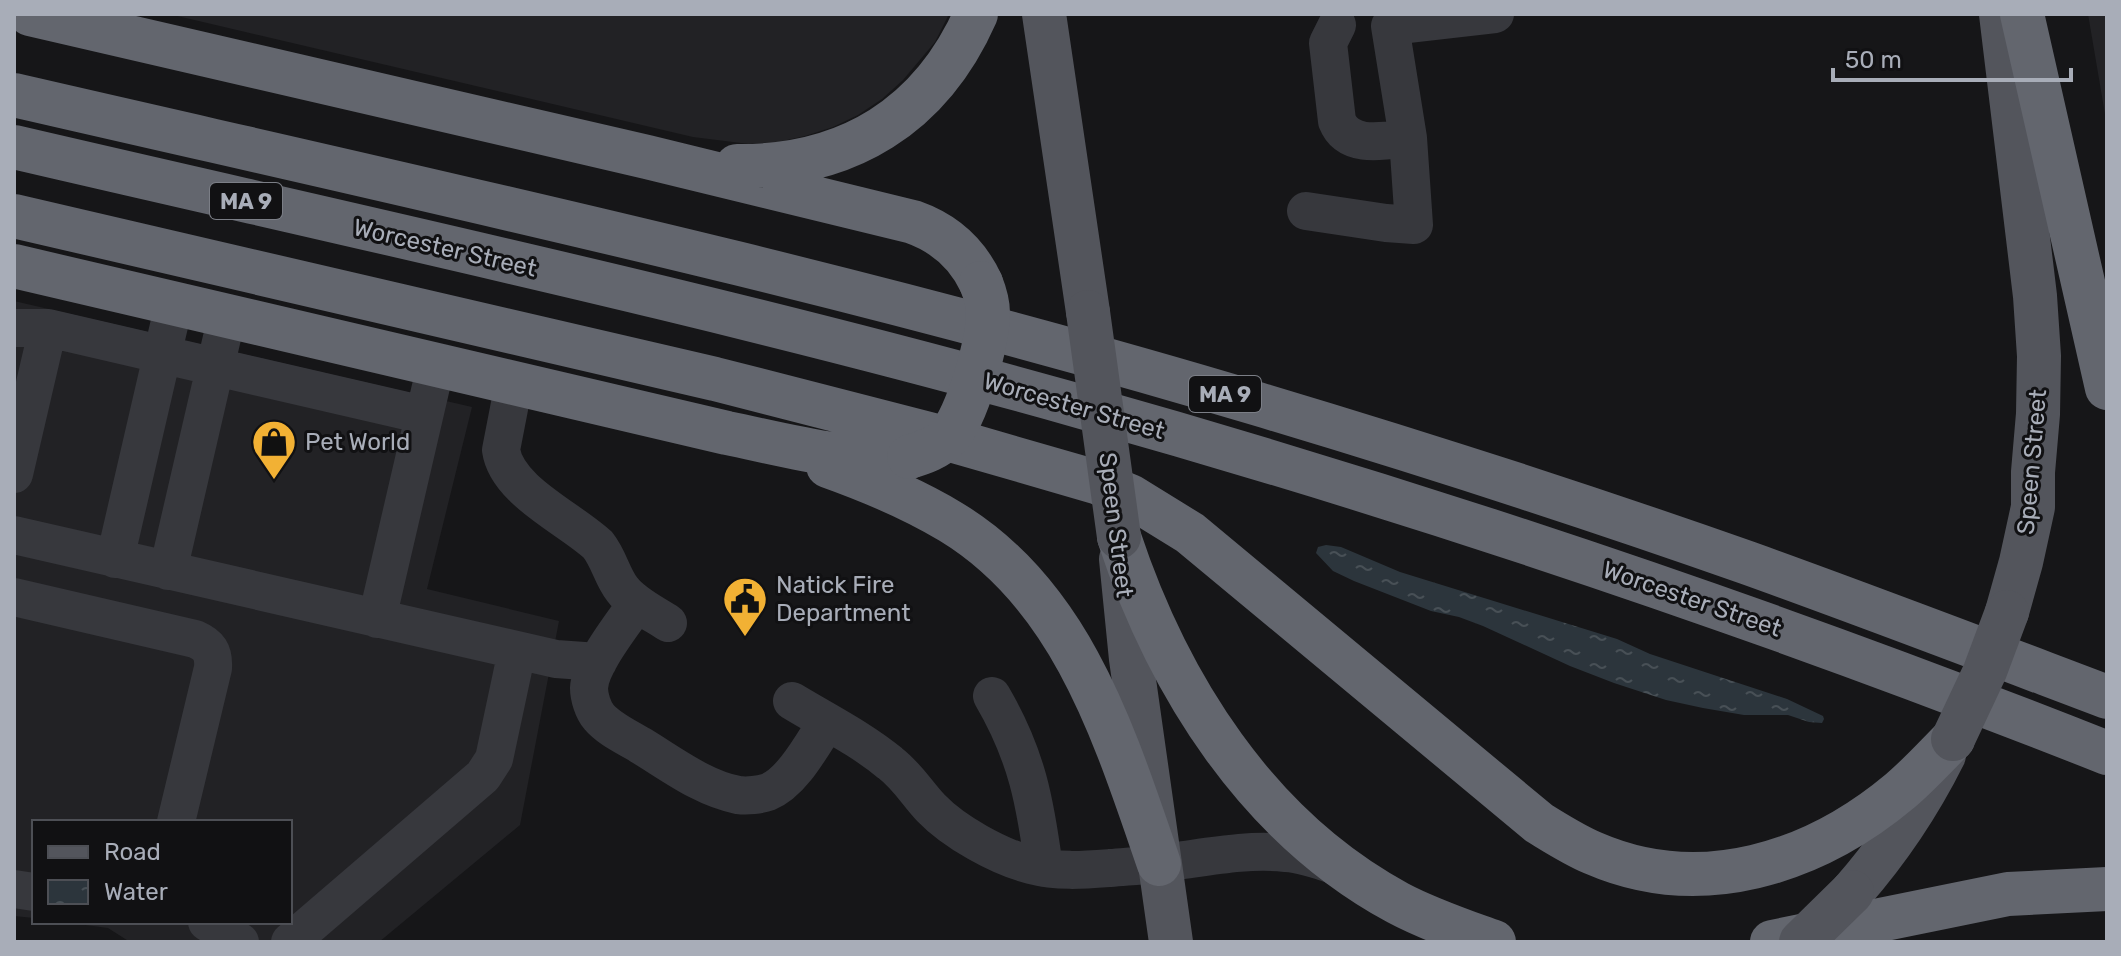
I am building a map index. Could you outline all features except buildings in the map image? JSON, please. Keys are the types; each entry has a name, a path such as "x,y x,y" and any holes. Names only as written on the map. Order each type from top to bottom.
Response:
{"highway":[{"path":"14,266 727,433 843,455 891,458 920,454 940,444 954,429 964,411 988,325 987,301 976,272 961,252 940,234 913,222 30,14"},
{"path":"647,157 697,165 773,166 813,158 849,145 883,128 928,91 950,63 976,14"},
{"path":"2022,14 2107,388"},
{"name":"MA 9","path":"14,95 773,272 991,328 1256,403 1746,562 2107,697"},
{"name":"Worcester Street","path":"14,147 727,315 1093,410 1381,496 1639,580 1882,667 2107,753"},
{"path":"14,216 715,379 937,436 1096,482 1130,496 1190,533 1531,817 1577,846 1626,864 1667,872 1710,873 1738,871 1789,857 1840,833 1879,807 1953,739"},
{"path":"727,433 828,466 914,501 973,536 1008,568 1058,627 1086,672 1129,777 1159,864"},
{"path":"1119,537 1133,580 1187,688 1222,743 1267,803 1305,839 1380,893 1416,912 1494,942"},
{"path":"1772,942 2008,894 2107,889"}],"main road":[{"name":"Speen Street","path":"1044,14 1119,537 1131,659 1171,942"},
{"name":"Speen Street","path":"1801,942 1870,872 1936,772 1985,671 2007,612 2033,507 2039,356 2035,296 2001,14"}],"lane":[{"path":"1408,138 1366,142 1339,128 1328,43 1328,19 1353,29 1389,20 1495,14"},
{"path":"1306,211 1414,225 1408,138 1389,20"},
{"path":"115,559 174,304"},
{"path":"168,571 227,316"},
{"path":"14,474 31,328 162,354 424,415"},
{"path":"377,619 436,365"},
{"path":"514,383 502,438 502,460 517,482 598,545 606,555 621,589 652,613 598,662 591,675 591,701 599,717 690,775 740,795 770,792 785,781 827,722"},
{"path":"14,535 517,651 556,659 598,662"},
{"path":"14,597 195,639 211,650 213,668 176,820"},
{"path":"290,942 489,768 494,759 517,651"},
{"path":"992,696 1014,737 1030,782 1044,868"},
{"path":"792,701 888,761 929,806 958,829 1017,861 1044,868 1080,871 1270,852 1307,857 1343,869"},
{"path":"210,924 240,942"}],"shaded area":[{"path":"169,14 949,14 935,42 903,80 858,115 805,136 749,144 693,137"},
{"path":"2088,14 2107,14 2107,126"},
{"path":"14,301 472,407 427,589 559,621 520,825 379,942 130,942 108,928 78,924 292,924 292,820 32,820 32,918 14,916"}],"water":[{"path":"1318,547 1341,547 1400,572 1617,639 1650,654 1787,699 1824,719 1822,723 1809,722 1788,715 1744,715 1703,708 1614,683 1483,626 1431,611 1333,571 1316,553"}],"place":[{"name":"Pet World","path":"274,481"},
{"name":"Natick Fire Department","path":"745,638"}]}
